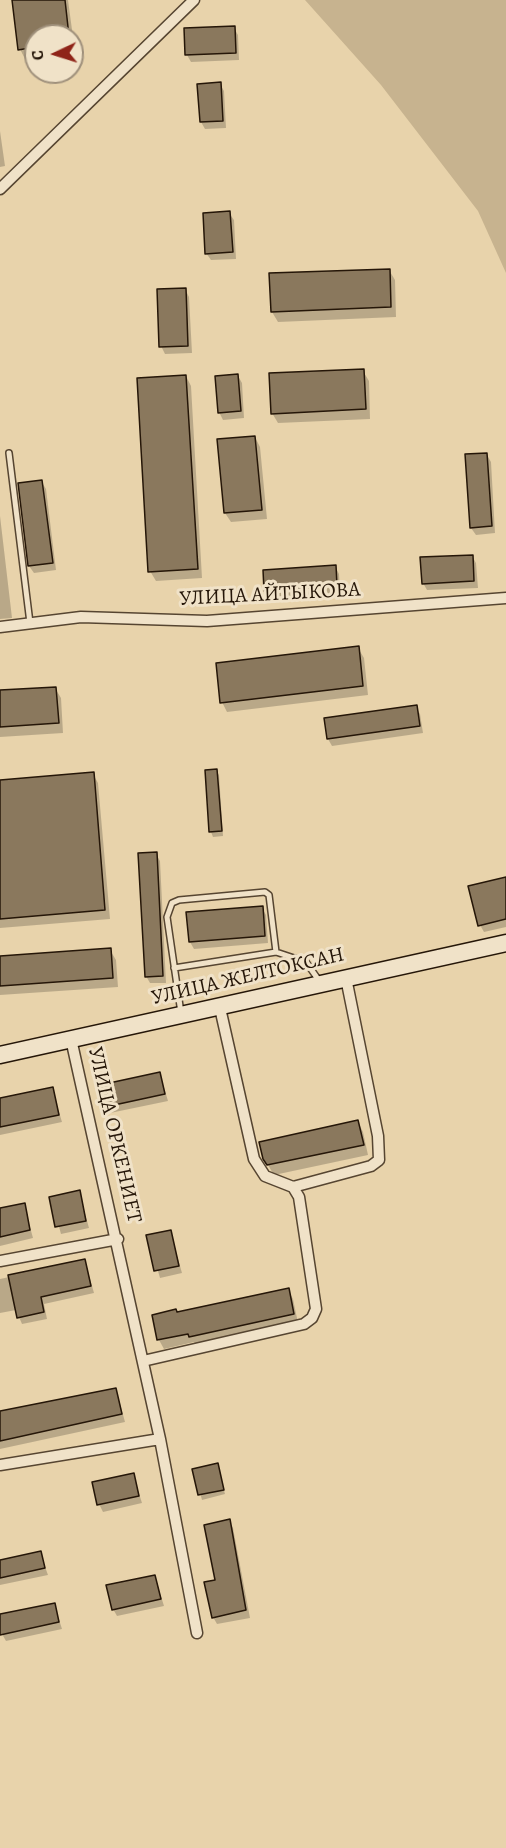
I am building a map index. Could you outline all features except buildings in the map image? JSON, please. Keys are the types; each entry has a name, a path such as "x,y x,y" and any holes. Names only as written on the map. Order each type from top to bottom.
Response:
{"street":[{"path":"0,189 194,0"},
{"name":"УЛИЦА АЙТЫКОВА","path":"0,627 81,617 207,621 506,598"},
{"name":"УЛИЦА ЖЕЛТОКСАН","path":"0,1055 506,943"},
{"path":"220,1008 254,1160 265,1176 293,1187 371,1166 379,1160 378,1136 346,978"},
{"name":"УЛИЦА ОРКЕНИЕТ","path":"71,1039 118,1239 160,1439 196,1633"},
{"path":"143,1361 304,1324 312,1318 316,1310 301,1206 293,1187"},
{"name":"УЛИЦА ОРКЕНИЕТ","path":"0,1261 118,1239"},
{"path":"0,1465 160,1439"}],"lane":[{"path":"9,453 30,623"},
{"path":"181,1015 167,917 172,903 179,900 265,892 272,899 276,952"},
{"path":"174,968 276,952 306,962 321,983"}],"shaded area":[{"path":"305,0 506,0 506,273 478,211 381,85"}]}
